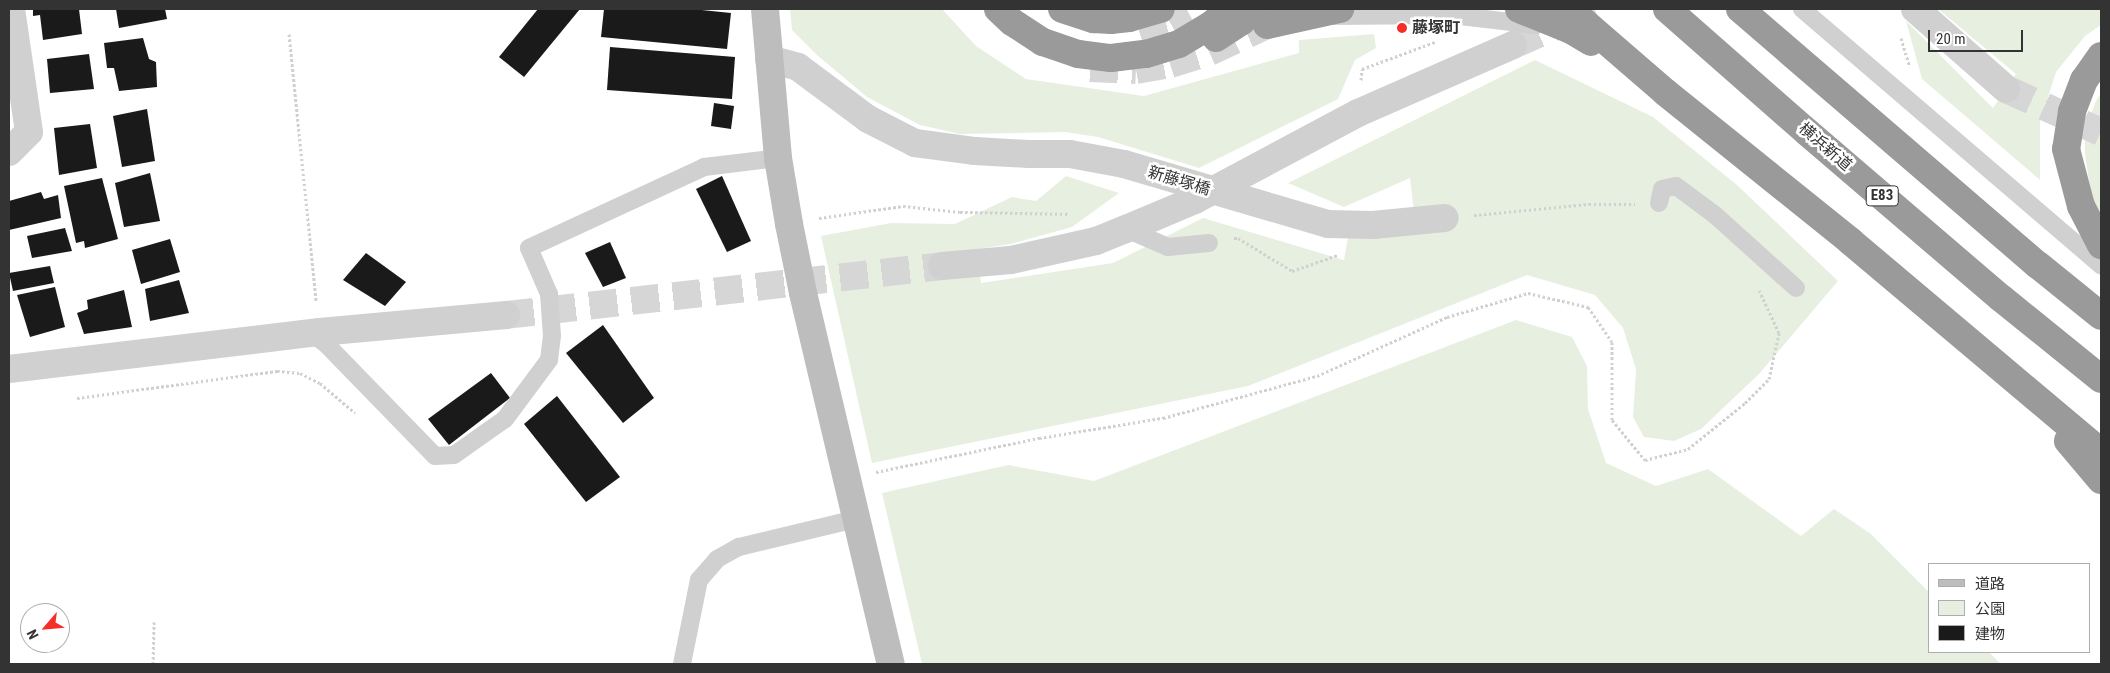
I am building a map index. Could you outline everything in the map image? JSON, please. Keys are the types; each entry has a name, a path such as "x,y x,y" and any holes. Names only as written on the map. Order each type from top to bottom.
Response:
{"highway":[{"path":"986,9 1006,29 1047,49 1112,58 1146,59 1196,47 1261,17 1303,16 1340,9"},
{"path":"998,9 1047,49"},
{"path":"1060,13 1111,20 1129,18 1161,9"},
{"path":"1112,58 1146,54 1179,44 1211,25 1230,9"},
{"path":"1520,9 1570,20 1606,51 1665,92 1850,241 2101,452"},
{"name":"横浜新道","path":"1667,9 1806,132 2001,298 2101,379"},
{"path":"1740,9 2038,265 2101,316"},
{"path":"2101,56 2084,80 2072,112 2066,149 2081,206 2101,245"},
{"path":"2011,375 2101,480"}],"street":[{"path":"9,152 29,132 11,9"},
{"path":"765,9 778,158 789,224 847,481 891,664"},
{"path":"1915,9 2006,89"},
{"path":"942,266 1012,260 1096,241 1195,200 1358,113 1513,45"},
{"name":"新藤塚橋","path":"769,59 798,67 868,119 915,143 975,151 1070,154 1124,164 1328,224 1373,225 1446,218"},
{"path":"10,362 506,315"}],"lane":[{"path":"1802,9 2101,265"},
{"path":"1303,16 1451,14 1570,20"},
{"path":"316,332 435,456 454,455 505,419 549,360 552,336 549,294 529,248 704,167 778,158"},
{"path":"1659,203 1662,189 1676,186 1715,214 1796,288"},
{"path":"1126,229 1168,247 1209,243"},
{"path":"682,664 699,580 717,559 739,547 856,519"}],"path":[{"path":"289,34 316,332"},
{"path":"1900,36 1911,72"},
{"path":"1362,69 1436,41"},
{"path":"1446,218 1589,204 1659,203"},
{"path":"789,224 903,206 960,212 1078,215"},
{"path":"1209,243 1238,238 1292,271 1326,261"},
{"path":"847,481 886,470 1039,438 1163,418 1317,376 1448,317 1528,293 1588,307 1612,342 1612,420 1645,460 1688,449 1745,403 1769,379 1779,333 1759,290 1752,284"},
{"path":"77,398 277,371 300,373 320,383 357,415"},
{"path":"153,664 154,622"}],"green space":[{"path":"790,9 942,9 976,46 1026,79 1144,96 1299,53 1299,40 1374,34 1376,48 1355,60 1338,99 1199,168 1098,137 1065,132 960,134 920,125 867,97 817,55 792,30"},
{"path":"1938,9 2101,9 2101,25 2085,36 2056,72 2040,122 2040,180 1922,79 1906,21 1993,108 2016,74"},
{"path":"1535,60 1653,117 1737,185 1838,281 1759,374 1701,429 1674,441 1644,437 1633,417 1636,369 1623,328 1595,295 1527,275 1248,386 872,463 821,236 891,223 955,224 1012,197 1036,201 1066,176 1119,193 1072,227 1011,244 977,249 981,283 1113,263 1203,218 1344,260 1348,237 1416,230 1410,178 1344,207 1288,183"},
{"path":"2101,93 2101,216 2091,195 2085,154 2085,131 2096,101"},
{"path":"1516,320 1572,337 1587,366 1588,409 1606,463 1656,486 1708,469 1801,536 1834,509 1871,534 1928,591 1928,653 1990,653 2001,664 922,664 882,493 1008,465 1094,481"}],"building":[{"path":"33,9 79,9 82,34 43,40 40,15 33,16"},
{"path":"116,9 165,9 167,19 119,28"},
{"path":"538,9 580,9 524,77 499,57"},
{"path":"604,9 692,9 731,13 727,49 601,37"},
{"path":"143,38 149,59 156,62 157,87 119,91 114,68 107,68 104,43"},
{"path":"610,47 735,57 732,99 607,90"},
{"path":"89,54 94,89 50,93 47,59"},
{"path":"714,103 734,106 731,129 711,126"},
{"path":"147,109 155,161 122,167 113,116"},
{"path":"90,124 97,168 59,175 54,128"},
{"path":"150,173 160,221 124,227 115,183"},
{"path":"722,176 751,241 727,252 696,189"},
{"path":"102,178 118,239 85,248 84,241 76,243 64,186"},
{"path":"41,192 44,199 58,195 61,218 9,230 9,201"},
{"path":"65,228 72,251 32,258 27,236"},
{"path":"170,239 180,272 141,284 132,250"},
{"path":"610,242 626,278 603,287 585,253"},
{"path":"366,253 406,282 385,306 343,280"},
{"path":"50,266 54,283 13,291 9,273"},
{"path":"179,280 189,313 150,321 145,289"},
{"path":"55,287 65,327 30,337 17,295"},
{"path":"124,290 132,327 84,334 77,313 88,309 87,300"},
{"path":"603,325 654,398 623,423 566,353"},
{"path":"491,373 510,398 449,445 428,419"},
{"path":"557,396 620,477 586,502 524,424"}],"tunnel":[{"path":"1138,28 1168,19 1186,9"},
{"path":"1513,45 1594,9"},
{"path":"1090,68 1136,70 1170,64 1209,52 1267,25"},
{"path":"2006,89 2101,132"},
{"path":"506,315 942,266"}],"place":[{"name":"藤塚町","path":"1402,28"}]}
